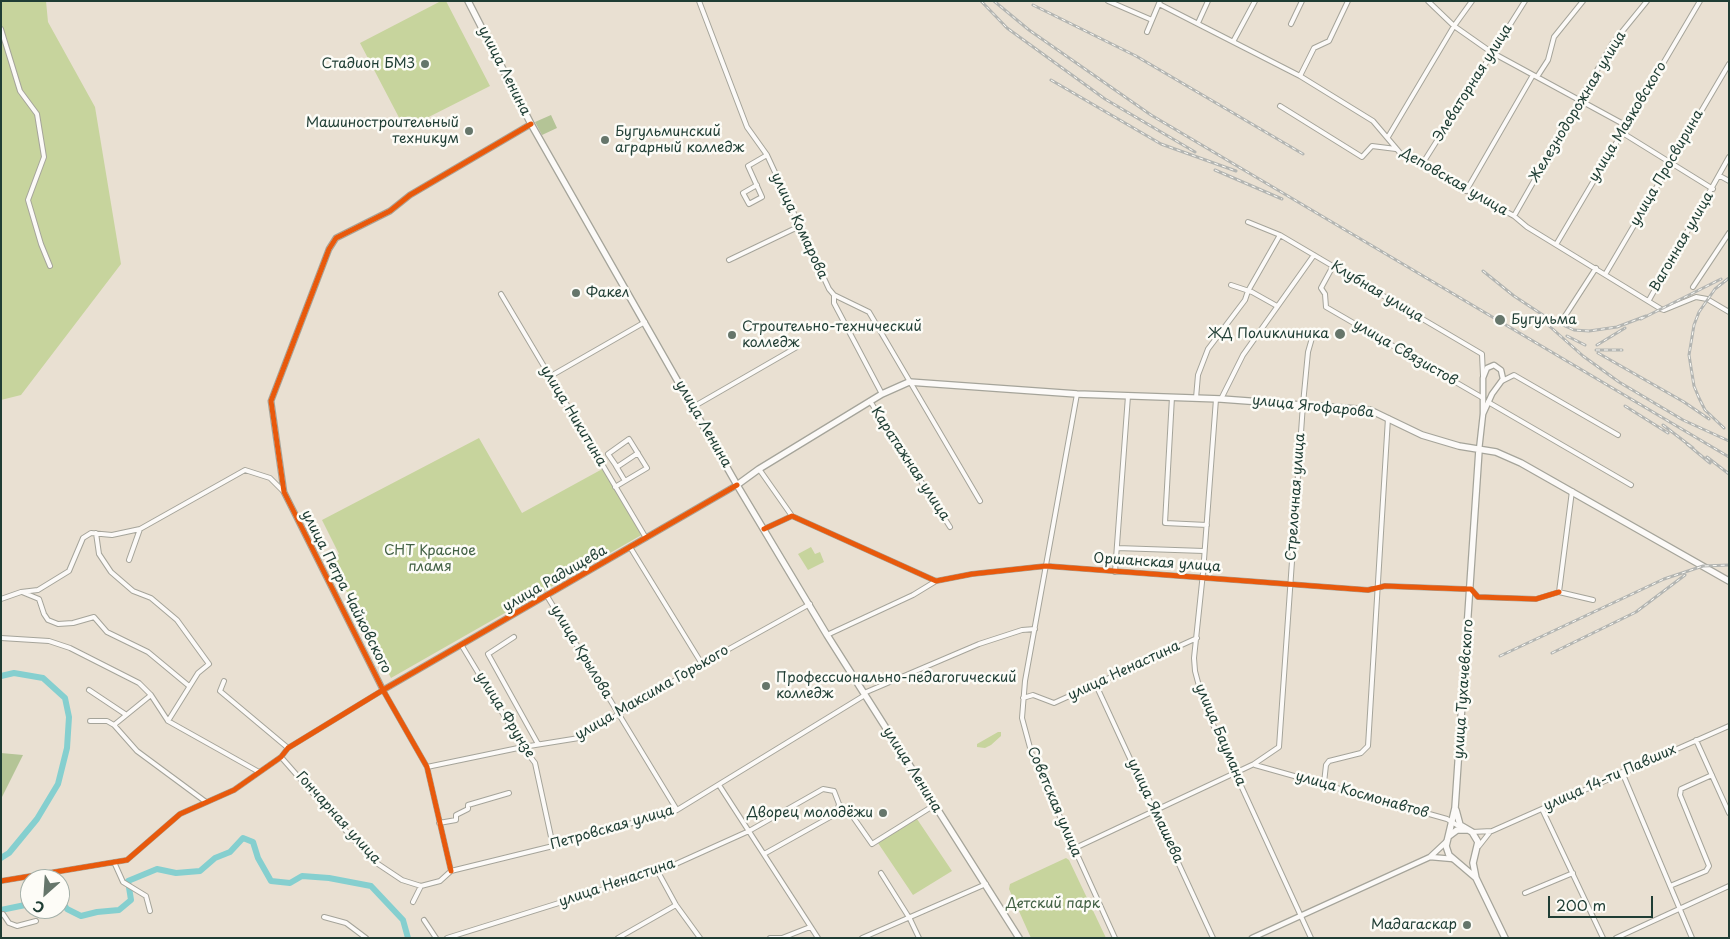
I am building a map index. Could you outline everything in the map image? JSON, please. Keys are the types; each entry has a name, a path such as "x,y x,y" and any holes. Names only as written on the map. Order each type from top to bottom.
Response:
{"main road":[{"name":"улица Ленина","path":"468,1 531,124 737,484 827,635 1019,938"},
{"name":"улица Радищева","path":"737,484 870,401 909,382 1037,391"},
{"name":"улица Ягофарова","path":"1037,391 1219,399 1370,410 1422,436 1508,457 1572,490 1729,581"},
{"name":"улица Тухачевского","path":"1447,838 1455,808 1479,450"},
{"path":"1455,808 1457,820 1478,842 1473,863 1476,878 1504,938"},
{"path":"1469,831 1457,830 1447,838 1447,851 1454,860 1476,878"},
{"path":"1454,860 1467,861 1476,854"}],"street":[{"name":"улица Комарова","path":"699,1 747,127 767,155 828,289 834,295 869,312 980,501"},
{"path":"1108,1 1152,20"},
{"path":"1198,23 1208,1"},
{"path":"1234,40 1255,1"},
{"path":"1291,24 1302,1"},
{"path":"1300,76 1314,48 1329,40 1348,1"},
{"path":"1428,1 1454,26 1491,52 1627,126"},
{"path":"1388,137 1454,26 1472,1"},
{"name":"Элеваторная улица","path":"1421,166 1491,52 1525,1"},
{"path":"1537,77 1548,60 1554,38 1583,1"},
{"name":"Железнодорожная улица","path":"1514,216 1612,44 1647,1"},
{"name":"улица Маяковского","path":"1557,243 1700,1"},
{"path":"1147,32 1159,3"},
{"name":"Деповская улица","path":"1159,3 1234,40 1300,76 1372,121 1388,137 1396,149 1421,166 1514,216 1527,227 1557,243 1664,310 1690,298 1701,297 1729,312"},
{"path":"1,29 20,91 37,114 44,157 28,200 41,244 50,266"},
{"name":"улица Просвирина","path":"1606,273 1729,64"},
{"path":"1466,191 1533,74"},
{"path":"1280,106 1362,157 1372,146 1396,149"},
{"name":"улица Петра Чайковского","path":"451,871 426,767 382,690 284,492 271,401 329,249 336,238 390,211 410,196 531,124"},
{"path":"1621,132 1713,189"},
{"path":"757,185 743,193 749,204 762,197 757,185 748,166 767,155"},
{"name":"Вагонная улица","path":"1649,300 1713,189 1729,157"},
{"path":"1720,176 1729,181"},
{"name":"Клубная улица","path":"1248,222 1280,235 1482,354 1483,378"},
{"path":"729,260 800,226"},
{"path":"1693,287 1729,232"},
{"path":"1196,398 1198,375 1208,349 1240,309 1248,291 1280,235"},
{"path":"1219,399 1243,355 1314,255"},
{"name":"улица Связистов","path":"1333,266 1321,288 1325,294 1326,308 1483,398"},
{"path":"1565,316 1596,268"},
{"path":"1231,285 1278,306"},
{"name":"улица Никитина","path":"501,294 646,538"},
{"path":"834,295 834,303 882,394"},
{"path":"549,377 645,322"},
{"name":"Стрелочная улица","path":"1254,764 1279,746 1303,404 1308,352 1312,338"},
{"path":"693,407 797,347"},
{"path":"1479,450 1483,414 1483,378 1486,369 1494,365 1502,371 1502,381"},
{"path":"1483,414 1488,402 1502,381 1514,375 1618,435"},
{"name":"Советская улица","path":"1077,394 1023,698 1022,718 1032,755 1115,938"},
{"path":"1115,572 1128,396"},
{"path":"1172,397 1165,523 1207,525"},
{"name":"улица Баумана","path":"1219,399 1194,658 1198,690 1234,773 1311,938"},
{"name":"Каратажная улица","path":"870,401 950,527"},
{"path":"1488,402 1631,485"},
{"path":"1324,783 1326,765 1329,761 1361,753 1368,746 1388,418"},
{"path":"599,460 629,439 647,468 615,487"},
{"path":"608,454 625,482"},
{"path":"616,467 638,454"},
{"path":"759,469 792,516 936,581"},
{"name":"улица Петра Чайковского","path":"96,533 112,535 140,529 244,470 270,478 284,492"},
{"name":"улица Радищева","path":"382,690 462,646 737,484"},
{"path":"1572,490 1559,592 1593,600"},
{"path":"764,529 792,516"},
{"path":"129,560 140,529"},
{"path":"1,599 21,592 38,590 69,571 83,538 96,533 99,554 111,572 133,591 151,598 177,620 209,664 198,673 168,720"},
{"path":"630,547 702,664"},
{"path":"1117,548 1204,552"},
{"name":"Оршанская улица","path":"827,635 936,581 972,574 1046,566 1368,590 1385,586 1471,589 1478,598 1536,599 1559,592"},
{"path":"21,592 39,599 48,620 58,624 73,623 94,617 107,632 148,652 189,686"},
{"name":"улица Крылова","path":"547,596 677,810"},
{"name":"улица Максима Горького","path":"426,767 538,744 579,738 702,664 810,604"},
{"name":"Петровская улица","path":"451,871 553,846 677,810 864,694 979,644 1022,630 1035,629"},
{"path":"514,637 488,654 538,744"},
{"path":"1,638 48,641 70,648 139,683 151,694 168,720 259,772"},
{"name":"улица Ненастина","path":"1023,698 1033,695 1054,703 1197,638"},
{"name":"улица Фрунзе","path":"462,646 523,747 535,763 553,846"},
{"path":"224,681 220,691 288,748"},
{"name":"улица Ямашева","path":"1096,685 1213,938"},
{"path":"89,690 125,714"},
{"path":"1,881 127,860 180,814 234,790 281,757 288,748 382,690"},
{"path":"114,725 151,694"},
{"path":"90,721 107,721 114,725 137,751 206,802"},
{"name":"улица 14-ти Павших","path":"1492,831 1729,726"},
{"path":"1696,740 1729,813"},
{"name":"Гончарная улица","path":"281,757 354,840 378,864 402,880 422,886"},
{"path":"1073,848 1254,764"},
{"name":"улица Космонавтов","path":"1254,764 1447,819 1469,831"},
{"path":"1622,772 1692,938"},
{"path":"1670,886 1706,871 1709,866 1680,795 1680,789 1712,775"},
{"path":"719,785 818,938"},
{"name":"улица Ненастина","path":"447,938 658,872 749,831 819,790 834,791 839,804"},
{"path":"439,822 456,820 456,815 468,809 468,806 509,793"},
{"path":"764,854 832,816 838,809 839,804 851,814 872,844 934,806"},
{"path":"1542,809 1603,938"},
{"path":"1469,831 1492,831"},
{"path":"1478,847 1492,831"},
{"path":"1252,938 1430,857 1442,847 1447,838"},
{"path":"1430,857 1454,860"},
{"path":"114,862 123,882 146,896 150,911"},
{"path":"413,902 422,886 440,881 451,871"},
{"path":"658,872 676,905 700,938"},
{"path":"882,873 910,918 919,938"},
{"path":"1525,893 1573,873"},
{"path":"862,938 986,884"},
{"path":"1616,938 1729,886"},
{"path":"618,938 676,905"},
{"path":"1,915 4,914 9,923 17,926 36,921"},
{"path":"324,917 346,924 366,938"},
{"path":"424,920 436,938"},
{"path":"770,938 782,938 810,927"}],"green space":[{"path":"1,1 46,1 48,22 95,107 121,264 21,395 1,400"},
{"name":"Стадион БМЗ","path":"441,1 446,1 490,86 405,129 360,43"},
{"path":"551,115 557,128 542,135 535,122"},
{"name":"СНТ Красное пламя","path":"479,438 522,513 606,467 645,533 391,678 330,559 339,554 322,520"},
{"path":"811,547 815,554 820,552 824,562 808,570 798,554"},
{"path":"1001,732 1001,736 991,745 985,748 977,747 977,744"},
{"path":"1,753 23,755 1,799"},
{"path":"917,819 952,871 913,895 878,843"},
{"name":"Детский парк","path":"1066,858 1069,860 1106,938 1031,938 1009,889 1010,884"}],"waterway":[{"name":"Бугульма","path":"1,676 14,673 43,678 65,698 69,717 67,748 58,784 37,819 9,853 1,858"},
{"name":"Бугульма","path":"70,910 81,916 119,910 131,900 128,881 157,869 176,873 200,871 215,858 230,852 243,838 253,842 258,858 271,881 290,883 302,876 329,878 371,886 403,920 408,938"},
{"name":"Бугульма","path":"1,910 20,906"}],"railway":[{"path":"981,1 1007,28 1105,99 1195,152"},
{"path":"994,1 1029,30 1151,115 1729,457"},
{"path":"1033,5 1136,56 1303,154"},
{"path":"1051,80 1161,144 1236,171"},
{"path":"1215,170 1282,199"},
{"path":"1483,271 1514,296 1549,319 1574,330 1589,331 1617,327 1646,316"},
{"path":"1724,428 1705,410 1699,398 1694,386 1689,355 1694,325 1699,312 1715,289 1729,278"},
{"path":"1641,319 1721,279"},
{"path":"1547,324 1583,356 1619,382 1683,420 1729,441"},
{"path":"1597,345 1625,328"},
{"path":"1567,336 1585,345"},
{"path":"1596,350 1622,350"},
{"path":"1598,353 1684,402 1709,419"},
{"path":"1625,406 1668,433"},
{"path":"1663,425 1693,448"},
{"path":"1687,444 1710,463"},
{"path":"1707,457 1729,474"},
{"path":"1500,656 1664,579 1703,566 1729,565"},
{"path":"1552,653 1636,612 1685,575"}],"cycle path":[{"path":"451,871 427,767 383,690 284,492 271,401 329,249 336,238 390,211 410,195 531,124"},
{"path":"1,881 127,860 180,814 234,790 281,757 288,748 383,690 737,485"},
{"path":"764,529 792,516 936,581 972,574 1046,566 1368,590 1385,586 1471,589 1478,597 1536,599 1559,592"}],"place":[{"name":"Стадион БМЗ","path":"425,64"},
{"name":"Машиностроительный техникум","path":"469,131"},
{"name":"Бугульминский аграрный колледж","path":"605,140"},
{"name":"Факел","path":"576,293"},
{"name":"Бугульма","path":"1500,320"},
{"name":"ЖД Поликлиника","path":"1340,334"},
{"name":"Строительно-технический колледж","path":"732,335"},
{"name":"Профессионально-педагогический колледж","path":"766,686"},
{"name":"Дворец молодёжи","path":"883,813"},
{"name":"Мадагаскар","path":"1467,925"}]}
